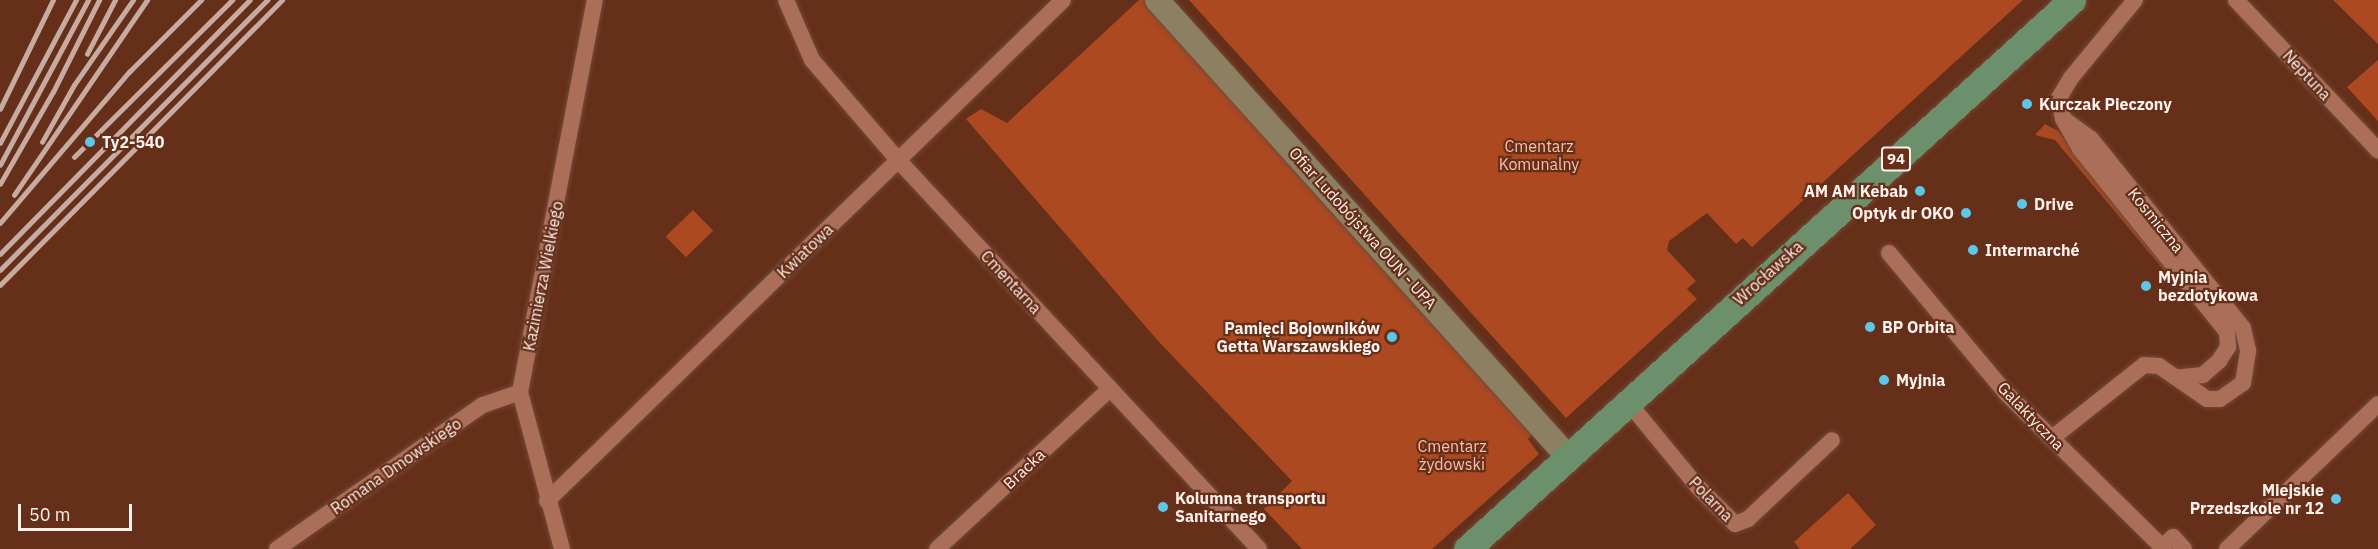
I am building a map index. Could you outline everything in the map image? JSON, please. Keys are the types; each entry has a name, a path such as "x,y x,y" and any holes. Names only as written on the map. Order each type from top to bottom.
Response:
{"main road":[{"name":"Wrocławska","path":"1467,549 2072,0"}],"street":[{"name":"Kazimierza Wielkiego","path":"562,549 547,501 520,392 595,0"},
{"name":"Cmentarna","path":"786,0 812,60 899,161 1259,549"},
{"name":"Kwiatowa","path":"547,501 1063,0"},
{"name":"Ofiar Ludobójstwa OUN - UPA","path":"1157,0 1568,457"},
{"path":"2135,0 2071,78 2059,99 2063,119 2080,149 2120,204 2227,332 2228,347 2219,361 2203,375 2176,378"},
{"name":"Neptuna","path":"2236,0 2378,150"},
{"name":"Kosmiczna","path":"2052,438 2144,365 2159,366 2207,399 2220,399 2232,393 2243,383 2247,371 2248,350 2242,328 2091,139 2063,119"},
{"name":"Galaktyczna","path":"1889,253 2006,393 2162,547 2173,537 2184,549"},
{"name":"Bracka","path":"938,549 1110,389"},
{"name":"Romana Dmowskiego","path":"278,549 483,405 520,392"},
{"name":"Polarna","path":"1628,402 1696,486 1730,522 1741,523 1832,440"},
{"path":"2227,549 2378,404"}],"green space":[{"name":"Cmentarz żydowski","path":"1139,0 1146,0 1535,432 1528,439 1539,454 1432,549 1302,549 1264,509 1292,481 1159,342 966,119 981,109 1007,123"},
{"name":"Cmentarz Komunalny","path":"1189,0 2023,0 1752,247 1743,238 1736,244 1707,213 1669,241 1667,250 1696,281 1687,289 1697,299 1566,418"},
{"path":"2333,0 2378,0 2378,44"},
{"path":"2378,60 2378,121 2347,87"},
{"path":"2045,124 2058,131 2190,301 2055,140 2035,135"},
{"path":"693,210 713,231 686,257 666,236"},
{"path":"1848,493 1876,525 1850,549 1800,549 1794,542"}],"railway":[{"path":"0,109 53,0"},
{"path":"0,143 76,0"},
{"path":"0,165 88,0"},
{"path":"0,184 53,92 99,0"},
{"path":"87,54 115,0"},
{"path":"42,142 74,85 133,0"},
{"path":"14,195 147,0"},
{"path":"0,223 129,72 201,0"},
{"path":"74,157 232,0"},
{"path":"0,254 250,0"},
{"path":"0,270 267,0"},
{"path":"0,285 282,0"}],"place":[{"name":"Kurczak Pieczony","path":"2027,104"},
{"name":"Ty2-540","path":"90,142"},
{"name":"AM AM Kebab","path":"1920,191"},
{"name":"Drive","path":"2022,204"},
{"name":"Optyk dr OKO","path":"1966,213"},
{"name":"Intermarché","path":"1973,250"},
{"name":"Myjnia bezdotykowa","path":"2146,286"},
{"name":"BP Orbita","path":"1870,327"},
{"name":"Pamięci Bojowników Getta Warszawskiego","path":"1392,337"},
{"name":"Myjnia","path":"1884,380"},
{"name":"Miejskie Przedszkole nr 12","path":"2336,499"},
{"name":"Kolumna transportu Sanitarnego","path":"1163,507"}]}
